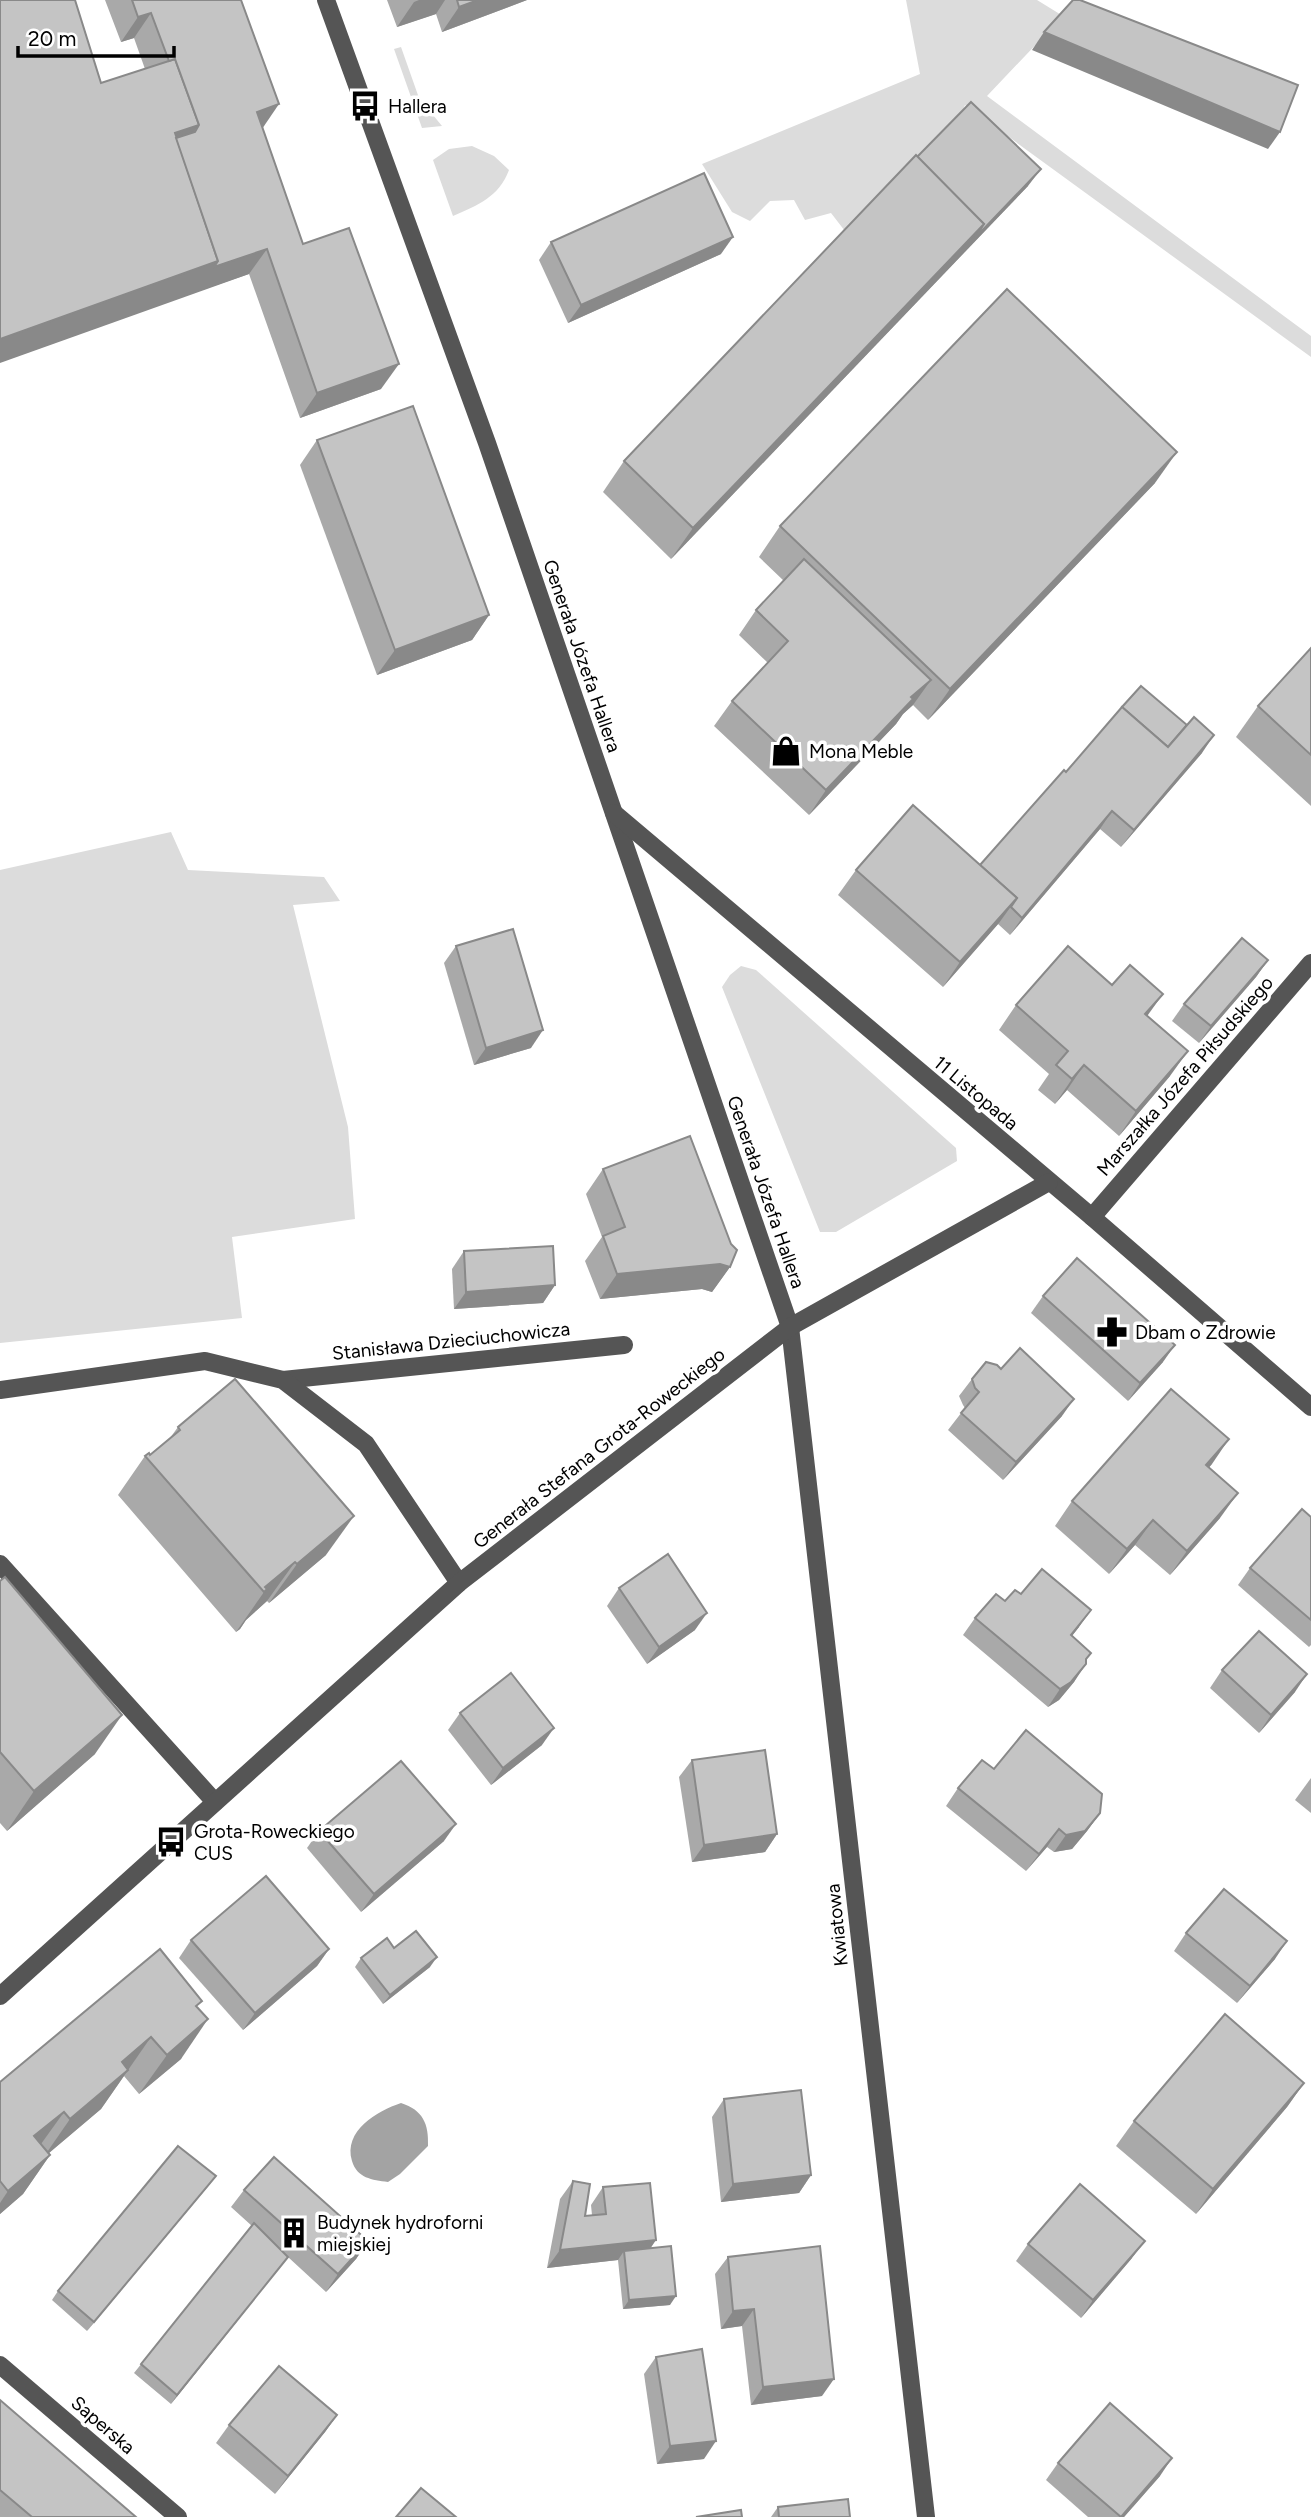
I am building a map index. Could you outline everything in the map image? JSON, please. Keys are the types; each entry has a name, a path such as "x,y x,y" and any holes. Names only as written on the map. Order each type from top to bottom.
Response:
{"street":[{"name":"Generała Józefa Hallera","path":"326,0 487,443 790,1327"},
{"name":"11 Listopada","path":"614,813 1311,1407"},
{"name":"Marszałka Józefa Piłsudskiego","path":"1091,1217 1311,963"},
{"name":"Generała Stefana Grota-Roweckiego","path":"0,1996 459,1583 790,1327 1049,1182"},
{"name":"Kwiatowa","path":"790,1327 926,2517"},
{"name":"Stanisława Dzieciuchowicza","path":"0,1390 205,1361 283,1380 624,1345"},
{"name":"Stanisława Dzieciuchowicza","path":"283,1380 366,1444 459,1583"},
{"path":"0,1564 215,1802"},
{"name":"Saperska","path":"0,2365 178,2517"}],"shaded area":[{"path":"906,0 1037,0 1063,16 987,96 1311,336 1311,357 965,105 959,119 848,235 831,213 805,220 794,200 770,201 750,221 732,212 702,164 920,74"},
{"path":"401,47 419,98 442,126 422,128 394,49"},
{"path":"472,146 494,156 509,170 493,194 453,216 433,160 449,149"},
{"path":"171,832 188,870 324,877 340,901 293,905 348,1127 355,1219 232,1237 242,1318 0,1343 0,870"},
{"path":"741,966 756,970 956,1148 957,1161 836,1232 820,1232 722,987 730,975"},
{"path":"401,2103 415,2110 423,2119 428,2146 388,2182 361,2175 352,2161 352,2140 373,2117"}],"building":[{"path":"0,0 75,0 101,83 175,59 199,125 175,133 218,261 0,339"},
{"path":"132,0 241,0 279,104 257,112 303,244 349,228 399,364 317,393 267,249 214,267 218,261 176,138 195,132 199,125 175,59 169,61 151,13 138,17"},
{"path":"457,0 478,0 459,7"},
{"path":"1073,0 1080,0 1298,85 1280,132 1044,32"},
{"path":"971,102 1041,169 975,238 984,224 917,157"},
{"path":"916,155 984,224 693,528 624,461"},
{"path":"704,173 733,237 581,305 551,242"},
{"path":"1007,289 1177,452 950,689 780,526"},
{"path":"413,406 489,615 395,650 317,440"},
{"path":"804,559 931,680 911,697 913,699 826,790 732,701 788,641 756,610"},
{"path":"1311,648 1311,755 1258,706"},
{"path":"1141,686 1187,725 1168,747 1122,707"},
{"path":"1122,707 1168,747 1194,717 1214,735 1134,830 1112,811 1022,918 1011,907 1017,898 980,865"},
{"path":"913,805 1017,898 960,962 856,870"},
{"path":"513,929 543,1030 486,1048 456,946"},
{"path":"1242,938 1268,960 1211,1026 1184,1004"},
{"path":"1068,946 1112,985 1130,965 1163,994 1145,1014 1188,1051 1136,1111 1084,1065 1072,1079 1056,1065 1068,1051 1016,1005"},
{"path":"690,1136 731,1244 737,1250 730,1267 720,1264 617,1274 603,1236 625,1227 603,1169"},
{"path":"553,1246 555,1285 466,1292 464,1251"},
{"path":"1077,1258 1175,1345 1140,1383 1043,1296"},
{"path":"1020,1348 1074,1399 1016,1462 961,1413 979,1392 972,1379 986,1362 1001,1369"},
{"path":"235,1379 354,1516 265,1587 267,1589 264,1592 145,1456 149,1453 150,1455 180,1430 178,1427"},
{"path":"1171,1389 1229,1439 1206,1465 1238,1493 1187,1551 1153,1520 1127,1549 1072,1501"},
{"path":"1302,1509 1311,1517 1311,1620 1250,1568"},
{"path":"668,1554 707,1613 659,1647 619,1588"},
{"path":"1042,1569 1091,1610 1071,1635 1091,1653 1086,1664 1071,1682 1060,1689 975,1618 996,1594 1005,1601 1015,1590 1021,1594"},
{"path":"5,1577 122,1715 34,1791 0,1752 0,1581"},
{"path":"1259,1631 1307,1674 1271,1715 1222,1670"},
{"path":"511,1673 554,1728 503,1768 460,1713"},
{"path":"1026,1730 1102,1794 1100,1813 1085,1831 1066,1835 1059,1829 1039,1854 958,1788 982,1760 994,1769"},
{"path":"765,1750 777,1834 704,1845 692,1760"},
{"path":"401,1761 456,1824 374,1894 319,1831"},
{"path":"266,1876 329,1949 255,2013 191,1940"},
{"path":"1224,1889 1287,1941 1250,1986 1186,1933"},
{"path":"416,1931 437,1957 390,1995 361,1958 387,1938 394,1948"},
{"path":"160,1949 202,2001 196,2006 208,2019 167,2055 151,2037 122,2062 128,2070 70,2119 64,2112 34,2136 50,2155 8,2191 0,2181 0,2082"},
{"path":"1225,2014 1304,2083 1213,2189 1134,2121"},
{"path":"801,2090 811,2175 733,2184 724,2099"},
{"path":"178,2146 216,2176 94,2322 58,2291"},
{"path":"274,2157 368,2241 338,2274 244,2190"},
{"path":"573,2181 590,2184 585,2216 606,2214 603,2187 650,2183 656,2240 560,2250"},
{"path":"1080,2184 1145,2241 1093,2300 1028,2244"},
{"path":"254,2223 288,2257 177,2395 141,2364"},
{"path":"671,2246 676,2296 629,2300 624,2251"},
{"path":"820,2246 834,2379 763,2387 754,2309 733,2311 728,2257"},
{"path":"702,2349 716,2441 670,2446 656,2357"},
{"path":"279,2366 337,2415 288,2476 229,2425"},
{"path":"0,2400 136,2517 32,2517 0,2490"},
{"path":"1110,2403 1172,2458 1121,2517 1058,2463"},
{"path":"421,2488 456,2517 396,2517"},
{"path":"848,2499 850,2517 779,2517 778,2507"},
{"path":"741,2510 742,2517 696,2517"}],"place":[{"name":"Hallera","path":"365,106"},
{"name":"Mona Meble","path":"786,751"},
{"name":"Dbam o Zdrowie","path":"1112,1332"},
{"name":"Grota-Roweckiego CUS","path":"171,1842"},
{"name":"Budynek hydroforni miejskiej","path":"294,2233"}]}
